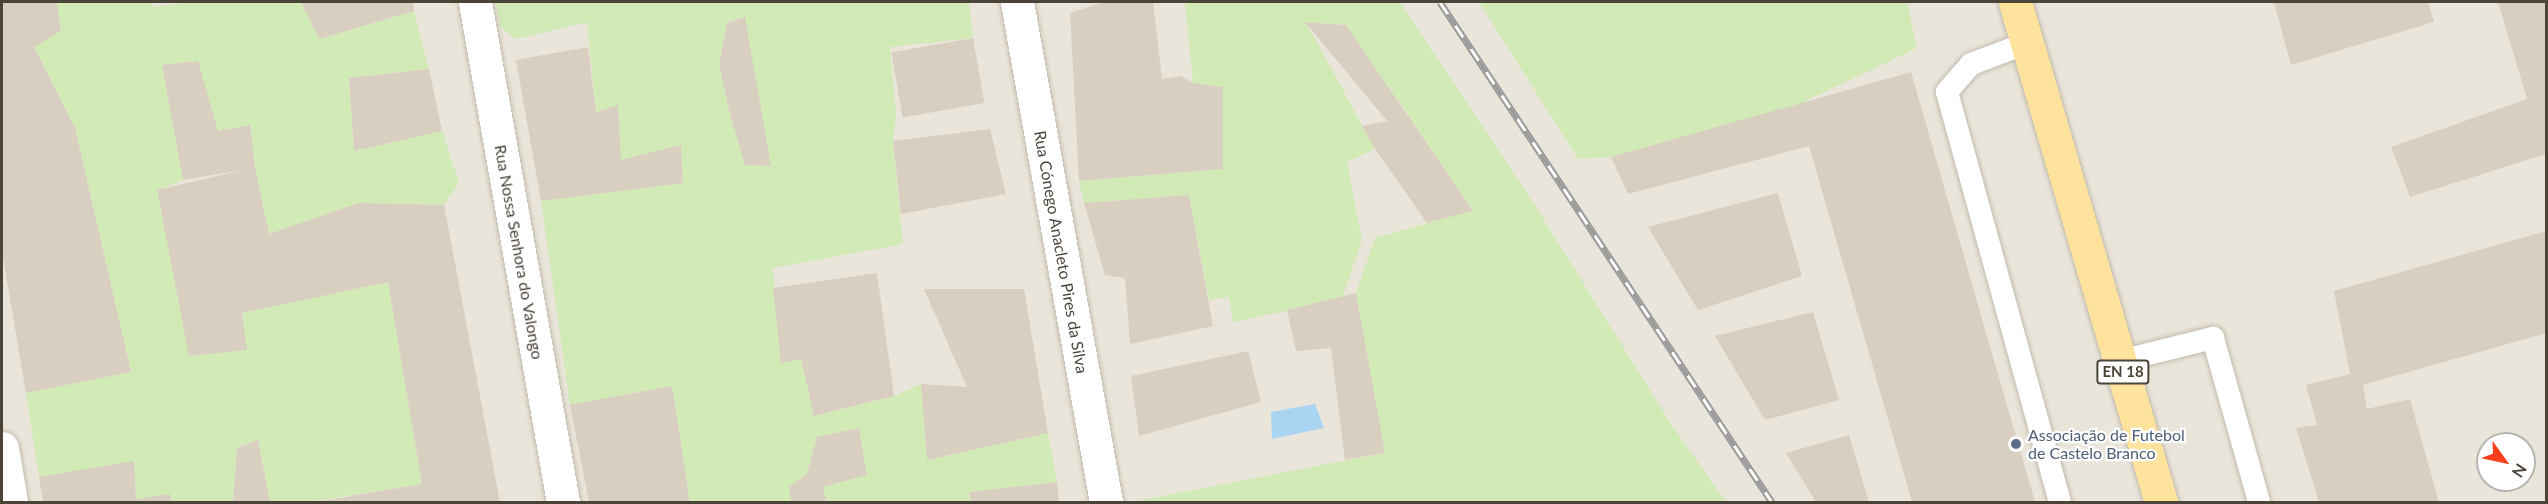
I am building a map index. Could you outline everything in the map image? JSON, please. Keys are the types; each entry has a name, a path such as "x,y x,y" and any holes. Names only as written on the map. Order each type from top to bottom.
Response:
{"main road":[{"name":"EN 18","path":"2015,2 2120,361 2156,501"}],"street":[{"name":"Rua Nossa Senhora do Valongo","path":"475,2 563,502"},
{"name":"Rua Cónego Anacleto Pires da Silva","path":"1017,2 1106,502"},
{"path":"2,448 11,502"}],"lane":[{"path":"2027,43 1971,64 1947,92 2060,502"},
{"path":"2120,361 2213,338 2259,502"}],"shaded area":[{"path":"2,2 2546,2 2546,502 2,502"}],"green space":[{"path":"57,2 152,2 154,7 189,2 301,2 319,39 414,11 429,69 349,78 354,151 442,131 459,183 444,205 359,203 269,234 255,167 250,125 218,131 197,61 162,65 183,180 157,191 190,356 246,350 242,313 388,282 422,484 308,502 270,502 258,440 237,448 233,502 171,502 170,494 136,499 134,463 39,477 26,393 131,372 75,128 34,47 61,31"},
{"path":"496,2 969,2 973,38 890,47 896,115 893,141 903,244 773,268 781,362 801,359 814,416 894,396 921,384 927,460 1048,433 1057,482 969,492 971,502 827,502 823,487 867,475 859,428 817,437 807,474 789,487 791,502 690,502 672,386 570,405 541,201 683,183 681,146 621,160 618,105 596,112 587,22 516,39 500,26","holes":["744,17 771,166 745,165 730,114 719,64 727,23"]},
{"path":"1185,2 1400,2 1534,204 1673,427 1726,502 1143,502 1142,500 1384,453 1356,293 1375,238 1473,210 1346,25 1306,22 1375,149 1347,162 1362,240 1342,299 1233,322 1229,297 1209,300 1189,195 1084,203 1079,181 1223,169 1223,87 1193,83"},
{"path":"1479,2 1907,2 1917,48 1797,105 1611,157 1578,159"}],"water":[{"path":"1315,404 1324,428 1272,439 1271,412"}],"building":[{"path":"2,2 57,2 61,31 34,47 75,128 131,372 26,393 2,252"},
{"path":"301,2 413,2 414,11 319,39"},
{"path":"1103,2 1153,2 1162,79 1181,76 1193,83 1223,87 1223,169 1079,181 1070,13"},
{"path":"2274,2 2428,2 2434,22 2291,65"},
{"path":"2498,2 2546,2 2546,154 2410,197 2391,147 2527,99"},
{"path":"745,17 771,166 745,165 730,114 719,64 727,23"},
{"path":"1305,22 1346,25 1473,211 1427,223 1375,149 1362,126 1387,121"},
{"path":"973,38 984,103 903,117 891,52"},
{"path":"588,47 596,112 618,105 621,160 681,145 683,183 541,201 516,60"},
{"path":"198,61 218,131 250,125 255,167 269,234 359,203 444,205 500,502 315,502 422,484 388,282 242,313 247,350 189,356 157,190 243,170 183,180 162,65"},
{"path":"429,69 442,131 354,151 349,78"},
{"path":"1911,72 2035,502 1912,502 1809,146 1628,194 1611,157"},
{"path":"990,129 1006,194 901,214 893,141"},
{"path":"1778,193 1802,276 1698,310 1648,227"},
{"path":"1189,195 1213,326 1130,344 1125,278 1105,275 1084,203"},
{"path":"2546,231 2546,333 2363,385 2367,409 2410,399 2439,502 2319,502 2296,428 2317,425 2306,385 2350,374 2334,291"},
{"path":"877,273 894,396 814,416 801,359 781,363 773,288"},
{"path":"924,289 1024,289 1048,433 927,460 921,384 967,387"},
{"path":"1356,293 1385,453 1345,460 1331,348 1296,351 1287,310"},
{"path":"1813,312 1839,400 1765,420 1715,336"},
{"path":"1248,351 1261,402 1139,436 1131,376"},
{"path":"672,386 690,502 589,502 570,405"},
{"path":"859,428 867,475 823,487 827,502 791,502 789,487 807,474 817,437"},
{"path":"1849,435 1869,502 1816,502 1786,453"},
{"path":"258,440 270,502 233,502 237,448"},
{"path":"134,461 136,499 170,494 171,502 43,502 39,477"},
{"path":"1057,482 1059,502 971,502 969,492"}],"railway":[{"path":"1440,2 1772,502"}],"place":[{"name":"Associação de Futebol de Castelo Branco","path":"2016,444"}]}
